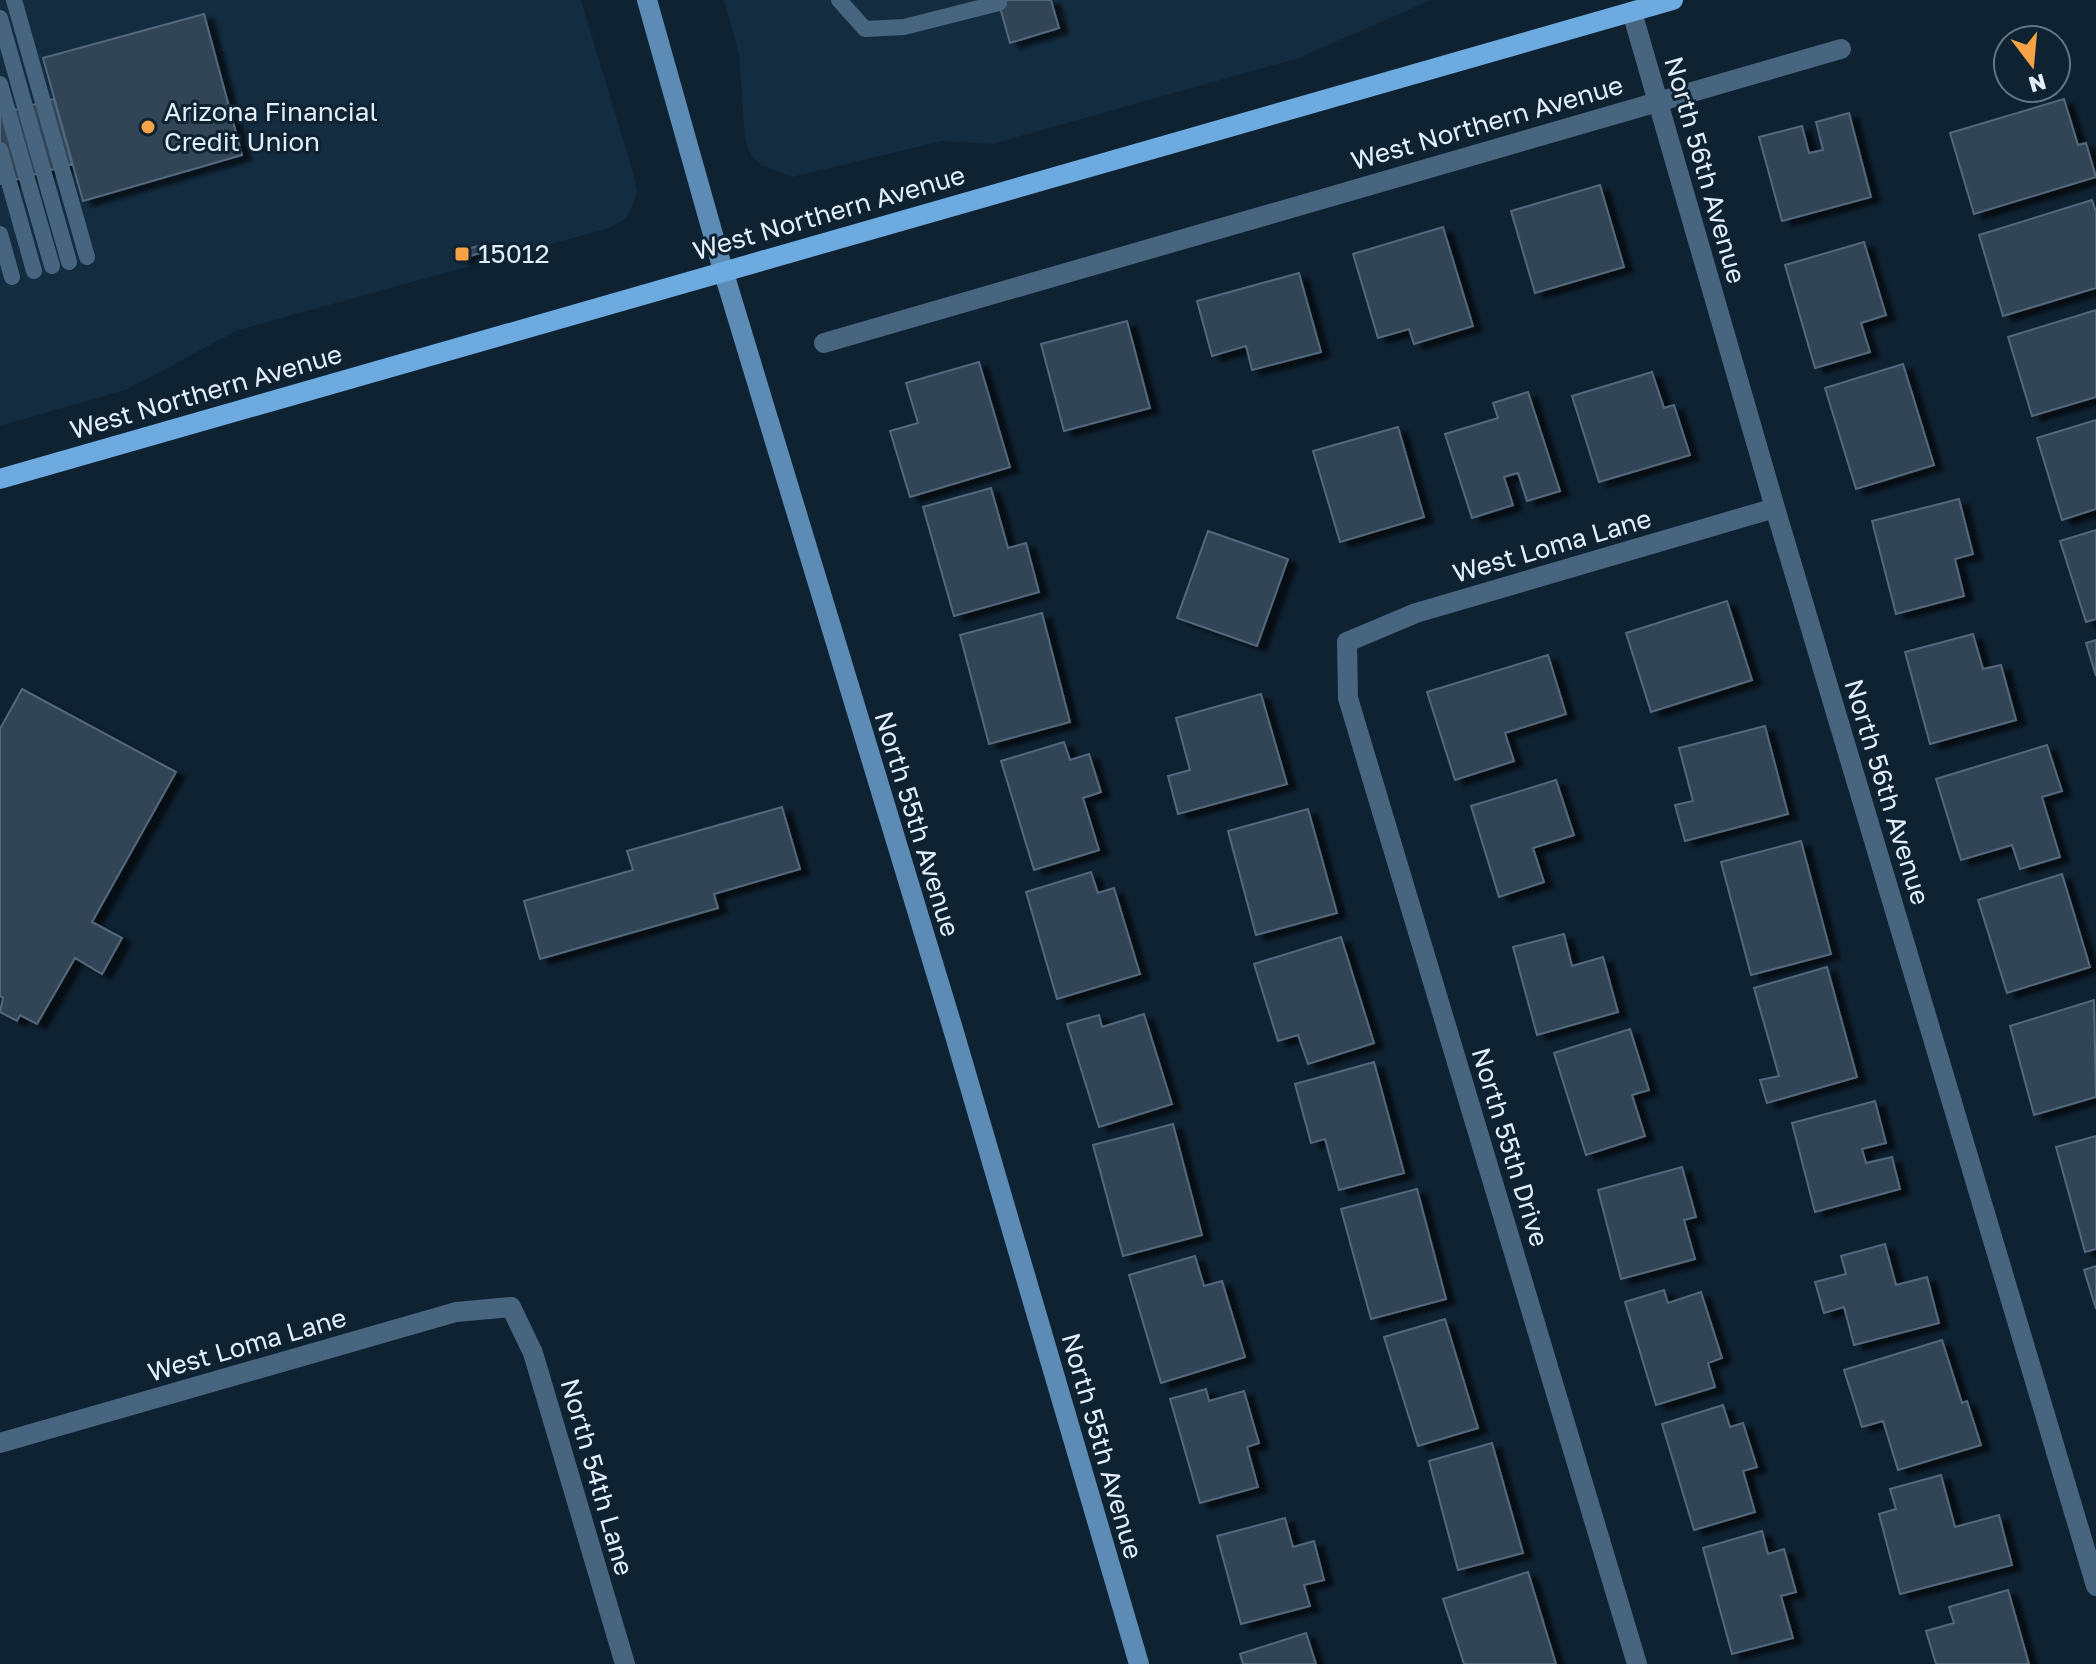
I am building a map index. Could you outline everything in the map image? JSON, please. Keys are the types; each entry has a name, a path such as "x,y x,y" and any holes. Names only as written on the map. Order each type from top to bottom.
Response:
{"main road":[{"name":"West Northern Avenue","path":"0,479 1673,0"}],"street":[{"name":"North 55th Avenue","path":"647,0 723,270 953,1029 1139,1664"},
{"name":"North 56th Avenue","path":"1632,12 1775,508 2096,1586"},
{"name":"West Northern Avenue","path":"824,343 1841,49"},
{"name":"West Loma Lane","path":"1347,642 1416,613 1775,508"},
{"name":"North 55th Drive","path":"1347,642 1348,698 1637,1664"},
{"name":"West Loma Lane","path":"0,1443 456,1312 511,1307"},
{"name":"North 54th Lane","path":"511,1307 533,1353 625,1664"}],"lane":[{"path":"14,0 87,257"},
{"path":"839,0 865,29 904,27 999,3"},
{"path":"0,18 69,262"},
{"path":"0,84 52,266"},
{"path":"0,150 34,271"},
{"path":"0,234 12,277"}],"shaded area":[{"path":"0,0 581,0 634,176 637,190 634,201 627,218 609,228 238,330 128,389 0,426"},
{"path":"724,0 1431,0 1299,58 992,144 942,141 792,177 761,165 751,155 745,139 739,54"}],"building":[{"path":"998,0 1051,0 1059,28 1010,43"},
{"name":"Arizona Financial Credit Union","path":"204,14 242,155 83,201 43,58"},
{"path":"54,99 72,164 0,184 0,114"},
{"path":"2047,104 2066,104 2078,145 2086,143 2096,177 1974,214 1950,133"},
{"path":"1849,113 1871,197 1782,221 1759,137 1802,126 1809,153 1823,150 1816,122"},
{"path":"1600,185 1624,267 1535,293 1511,211"},
{"path":"2092,200 2096,212 2096,288 2003,316 1979,235"},
{"path":"1443,227 1473,326 1414,344 1409,329 1378,338 1353,254"},
{"path":"1864,242 1886,315 1861,323 1870,352 1815,368 1785,265"},
{"path":"478,246 480,253 460,259 458,252"},
{"path":"1299,273 1321,352 1252,370 1246,346 1212,356 1197,301"},
{"path":"2096,310 2096,397 2032,416 2008,337"},
{"path":"1127,321 1150,408 1064,431 1041,344"},
{"path":"979,362 1010,467 910,497 890,431 918,423 906,383"},
{"path":"1903,364 1934,465 1856,489 1825,388"},
{"path":"1652,372 1664,408 1674,405 1690,455 1599,482 1572,396"},
{"path":"1528,392 1560,491 1527,501 1518,473 1504,477 1513,505 1472,518 1445,434 1498,418 1493,403"},
{"path":"2096,420 2096,509 2062,520 2037,438"},
{"path":"1398,427 1424,517 1340,542 1313,451"},
{"path":"991,488 1008,548 1026,543 1039,592 954,616 923,507"},
{"path":"1959,499 1973,554 1955,559 1964,596 1896,614 1872,521"},
{"path":"2096,530 2096,619 2086,622 2060,541"},
{"path":"1208,531 1288,559 1257,646 1177,618"},
{"path":"1727,601 1752,680 1651,712 1626,633"},
{"path":"1042,613 1070,722 989,744 960,635"},
{"path":"1973,634 1983,669 2001,665 2016,720 1930,744 1905,652"},
{"path":"2096,640 2096,676 2086,643"},
{"path":"1548,655 1566,714 1505,733 1514,761 1455,780 1427,692"},
{"path":"22,689 176,772 92,922 122,938 102,974 75,958 37,1024 20,1015 17,1021 0,1012 3,998 0,996 0,729"},
{"path":"1261,694 1287,784 1178,814 1168,776 1190,770 1176,718"},
{"path":"1765,726 1788,814 1685,841 1675,805 1693,801 1679,748"},
{"path":"1064,742 1070,760 1089,754 1101,792 1083,798 1099,850 1034,870 1001,761"},
{"path":"2047,745 2062,791 2042,797 2060,857 2020,869 2012,845 1961,860 1936,779"},
{"path":"1556,780 1574,835 1533,848 1544,882 1499,897 1471,806"},
{"path":"782,807 800,869 714,894 718,908 540,959 524,901 633,870 627,851"},
{"path":"1308,809 1337,913 1256,935 1228,831"},
{"path":"1801,841 1831,954 1751,975 1721,862"},
{"path":"1091,872 1098,893 1114,888 1140,974 1057,999 1026,892"},
{"path":"2062,874 2090,967 2007,993 1978,900"},
{"path":"1564,934 1572,966 1603,957 1618,1012 1537,1035 1513,947"},
{"path":"1341,937 1374,1043 1308,1064 1298,1035 1278,1041 1254,964"},
{"path":"1827,967 1857,1077 1767,1103 1760,1080 1779,1076 1754,988"},
{"path":"2094,1000 2096,1097 2034,1115 2010,1026"},
{"path":"1144,1014 1172,1104 1099,1127 1067,1024 1099,1015 1102,1027"},
{"path":"1630,1029 1649,1090 1632,1095 1645,1136 1586,1155 1554,1053"},
{"path":"1374,1062 1404,1173 1339,1190 1325,1139 1311,1143 1295,1084"},
{"path":"1875,1101 1886,1143 1862,1149 1866,1163 1892,1157 1900,1189 1815,1212 1792,1123"},
{"path":"1173,1124 1202,1235 1123,1256 1093,1145"},
{"path":"2096,1136 2096,1249 2085,1252 2056,1147"},
{"path":"1682,1167 1696,1217 1684,1220 1695,1259 1621,1279 1598,1190"},
{"path":"1417,1189 1446,1299 1371,1319 1341,1209"},
{"path":"1885,1244 1896,1285 1927,1277 1939,1323 1854,1345 1844,1307 1824,1313 1815,1282 1846,1274 1841,1256"},
{"path":"1195,1256 1204,1286 1222,1281 1245,1357 1161,1383 1129,1275"},
{"path":"2096,1266 2096,1309 2084,1270"},
{"path":"1664,1290 1668,1303 1701,1292 1722,1358 1708,1363 1715,1387 1656,1405 1625,1302"},
{"path":"1445,1319 1478,1428 1418,1446 1384,1337"},
{"path":"1942,1340 1962,1403 1967,1401 1981,1445 1898,1470 1883,1421 1862,1427 1844,1370"},
{"path":"1206,1389 1209,1401 1244,1391 1259,1443 1247,1447 1258,1487 1200,1503 1170,1399"},
{"path":"1723,1405 1730,1427 1743,1423 1757,1467 1743,1471 1755,1512 1694,1530 1662,1424"},
{"path":"1492,1443 1523,1553 1458,1570 1429,1461"},
{"path":"1941,1475 1955,1527 1999,1515 2012,1565 1900,1594 1879,1514 1896,1509 1890,1489"},
{"path":"1285,1518 1293,1547 1314,1541 1324,1580 1304,1585 1310,1606 1241,1624 1217,1536"},
{"path":"1762,1531 1768,1554 1784,1549 1796,1592 1781,1596 1793,1638 1732,1654 1703,1548"},
{"path":"1528,1572 1556,1664 1464,1664 1443,1599"},
{"path":"2008,1590 2029,1664 1936,1664 1926,1631 1954,1623 1949,1607"},
{"path":"1306,1633 1316,1664 1243,1664 1240,1654"}],"place":[{"name":"Arizona Financial Credit Union","path":"148,127"},
{"name":"15012","path":"462,254"}]}
